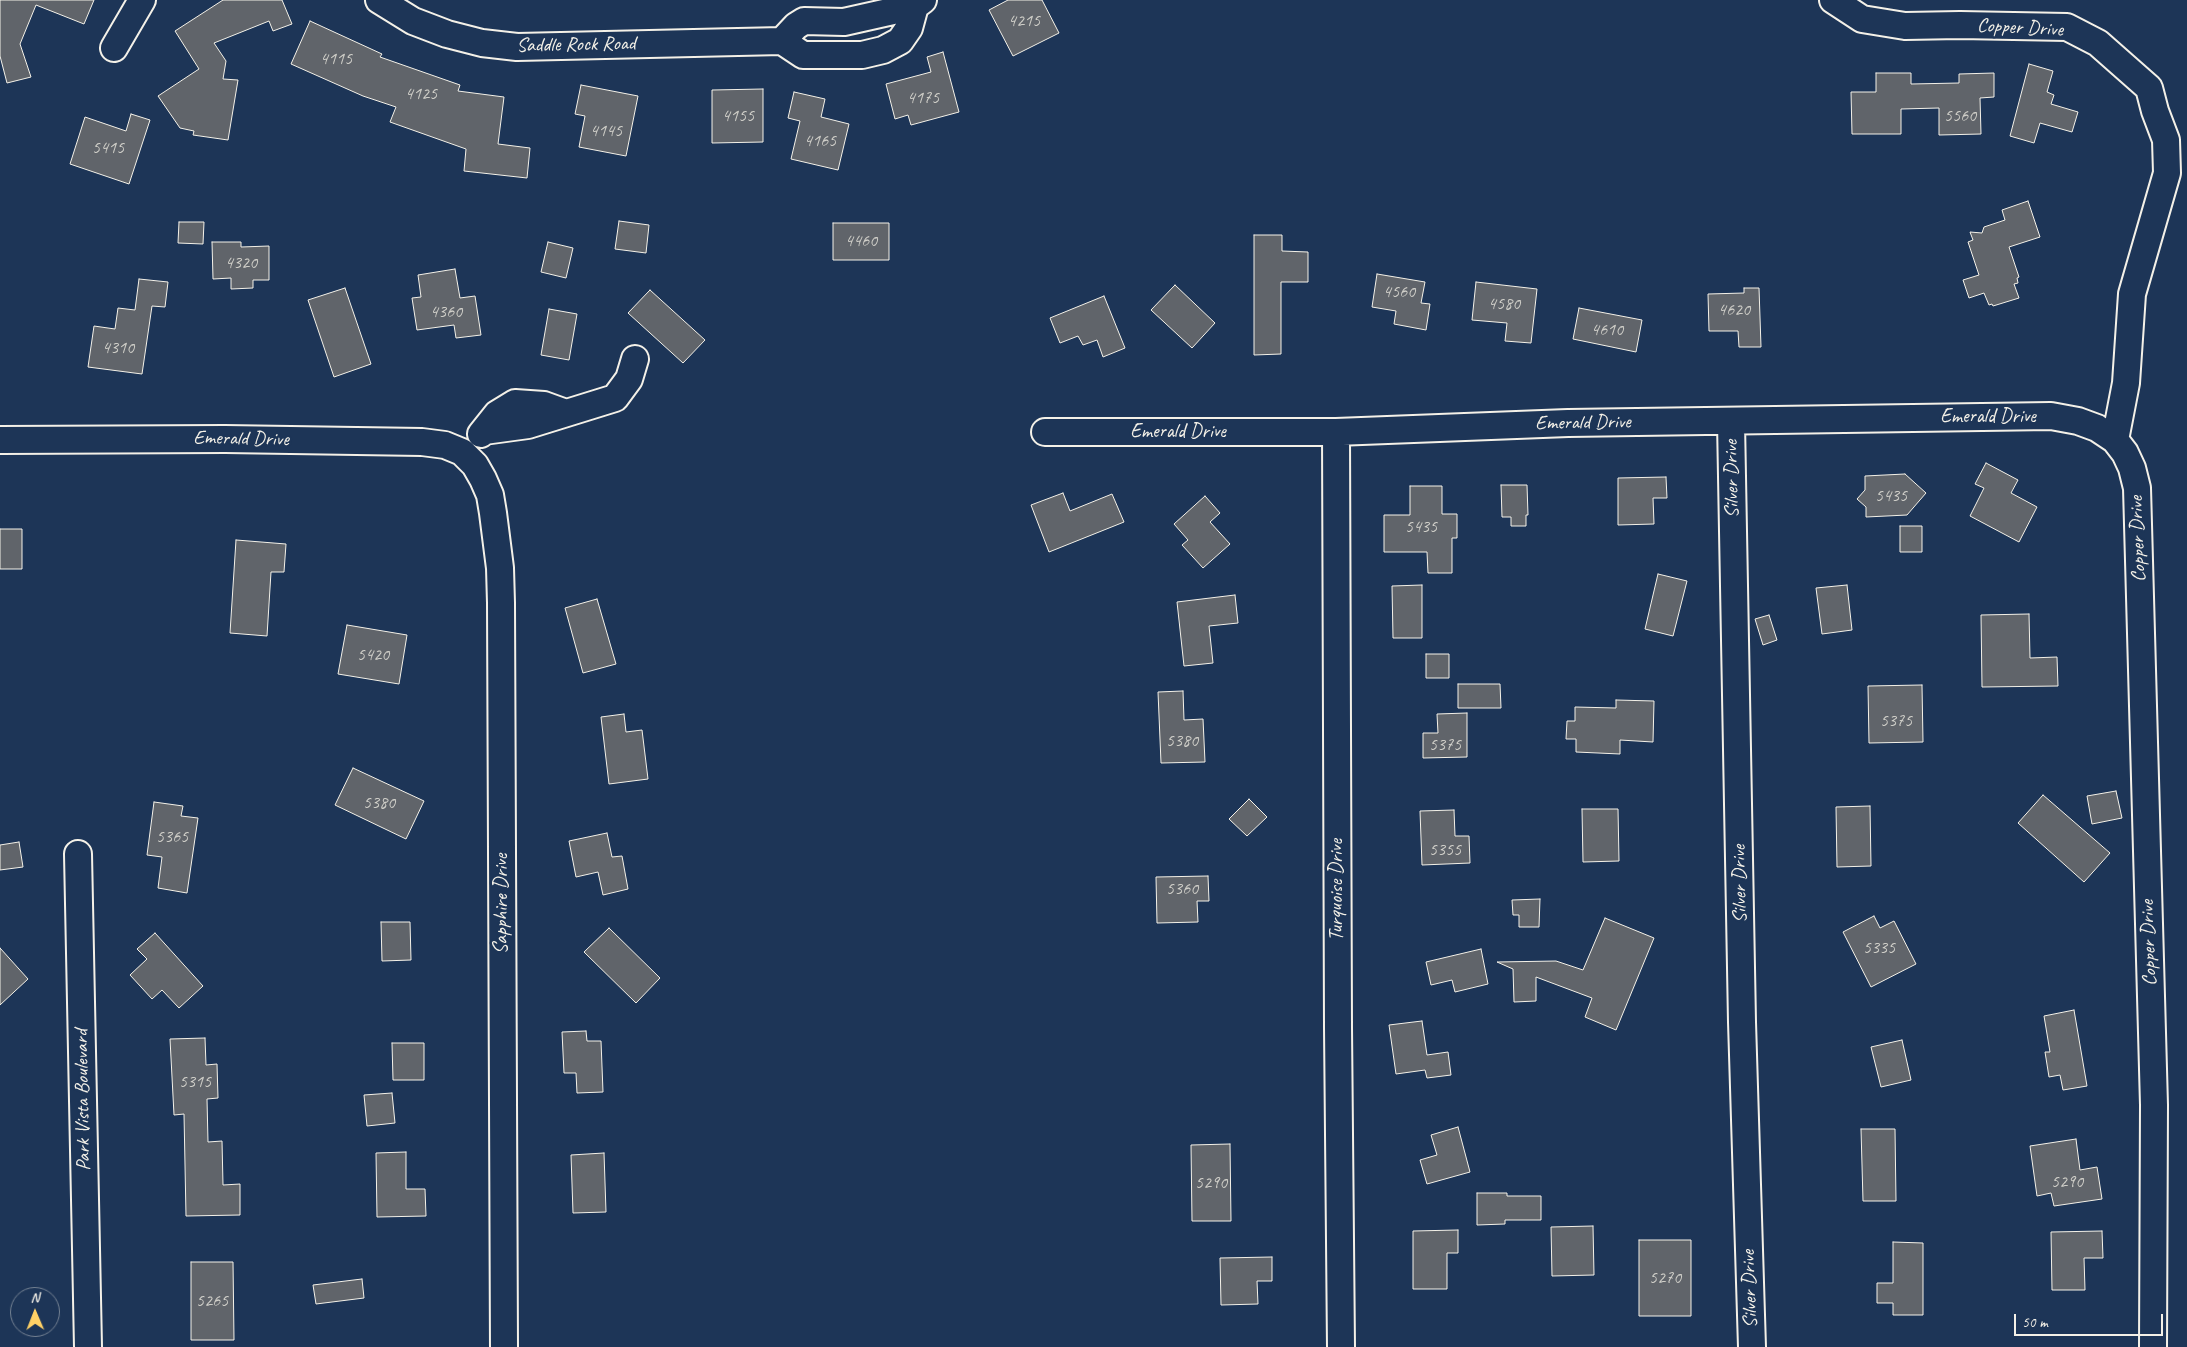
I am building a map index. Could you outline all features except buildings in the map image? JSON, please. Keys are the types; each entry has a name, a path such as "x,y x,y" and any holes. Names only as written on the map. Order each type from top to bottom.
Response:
{"street":[{"path":"114,48 142,0"},
{"name":"Saddle Rock Road","path":"379,0 413,21 448,34 482,42 517,47 782,41"},
{"name":"Copper Drive","path":"1833,0 1862,19 1905,26 2067,27 2098,43 2132,70 2149,88 2166,140 2166,173 2132,294 2126,383 2115,440 2126,453 2137,488 2154,1105 2153,1347"},
{"path":"919,3 908,28 900,40 883,50 862,55 803,55 782,41 796,26 804,21 844,22 919,3"},
{"path":"468,458 497,414 515,403 544,405 566,414 615,398 629,379 635,359"},
{"name":"Emerald Drive","path":"1045,432 1336,432 1568,423 2050,416 2078,421 2097,428 2115,440"},
{"name":"Silver Drive","path":"1731,422 1742,1022 1752,1347"},
{"name":"Turquoise Drive","path":"1336,432 1341,1347"},
{"name":"Emerald Drive","path":"0,440 198,439 412,442 445,445 468,458"},
{"name":"Sapphire Drive","path":"468,458 483,479 490,495 500,568 504,1347"},
{"name":"Park Vista Boulevard","path":"78,854 88,1347"}]}
